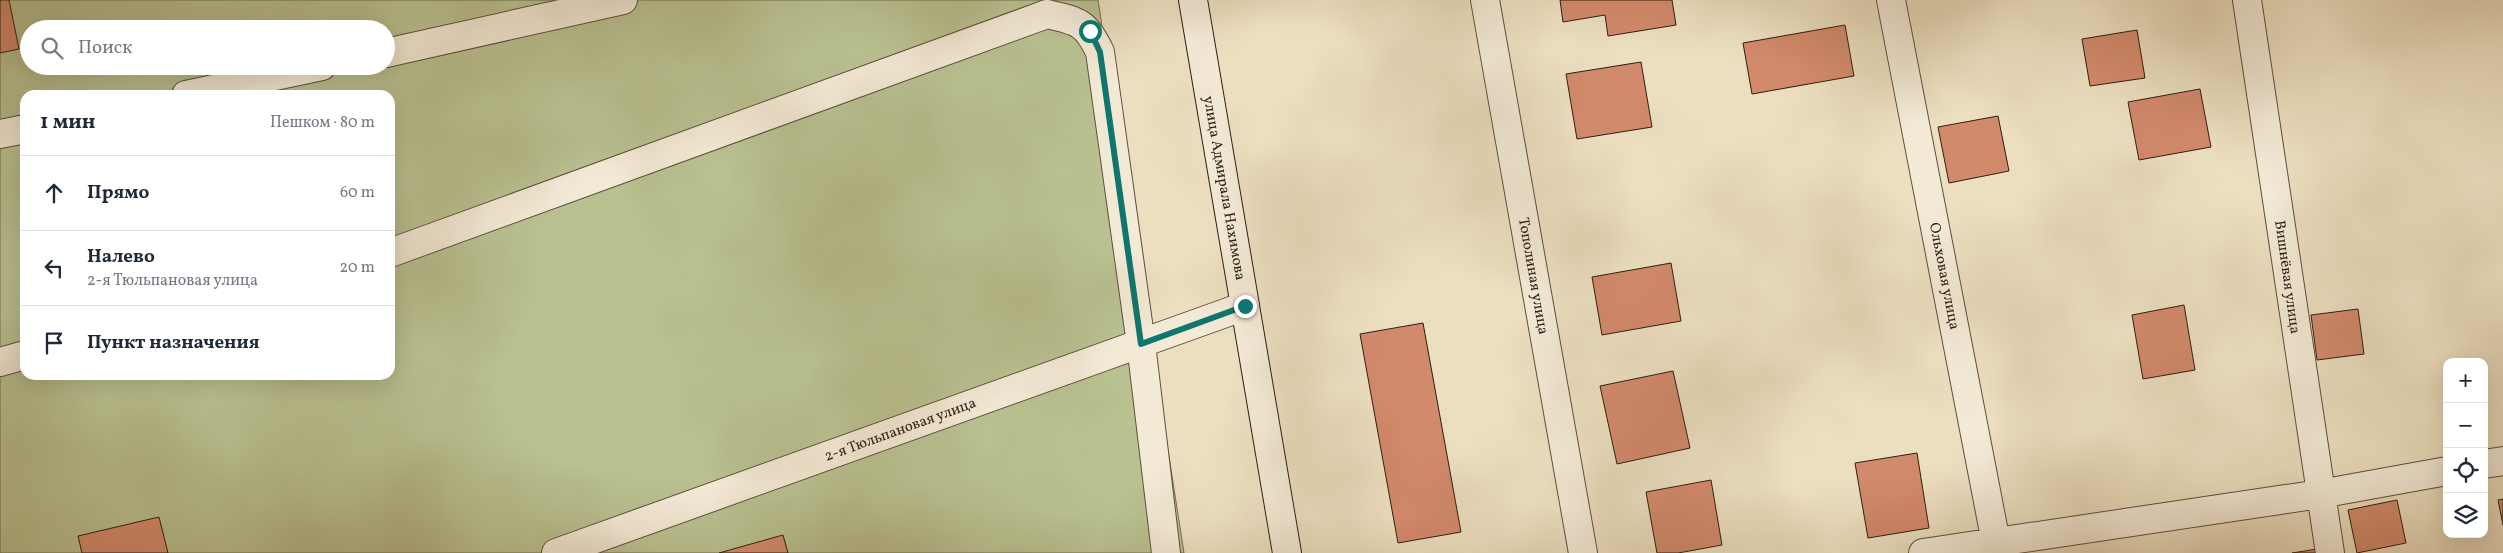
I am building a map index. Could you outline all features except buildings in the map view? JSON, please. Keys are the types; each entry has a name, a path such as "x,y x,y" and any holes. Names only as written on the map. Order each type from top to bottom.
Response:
{"street":[{"path":"395,51 623,0"},
{"name":"улица Адмирала Нахимова","path":"1193,0 1287,553"},
{"name":"Тополиная улица","path":"1485,0 1583,553"},
{"name":"Ольховая улица","path":"1891,0 1998,547"},
{"name":"Вишнёвая улица","path":"2247,0 2330,553"},
{"path":"395,251 1047,14 1073,20 1090,31 1100,52 1141,344 1166,553"},
{"path":"209,90 280,75"},
{"path":"0,134 20,130"},
{"name":"2-я Тюльпановая улица","path":"556,553 1245,306"},
{"path":"0,362 20,356"},
{"path":"2488,463 2503,461"},
{"path":"1923,553 1998,547 2443,472"}],"green space":[{"path":"0,0 1098,0 1184,553 0,553"}],"route":[{"path":"1090,31 1100,52 1141,344 1245,306"}]}
